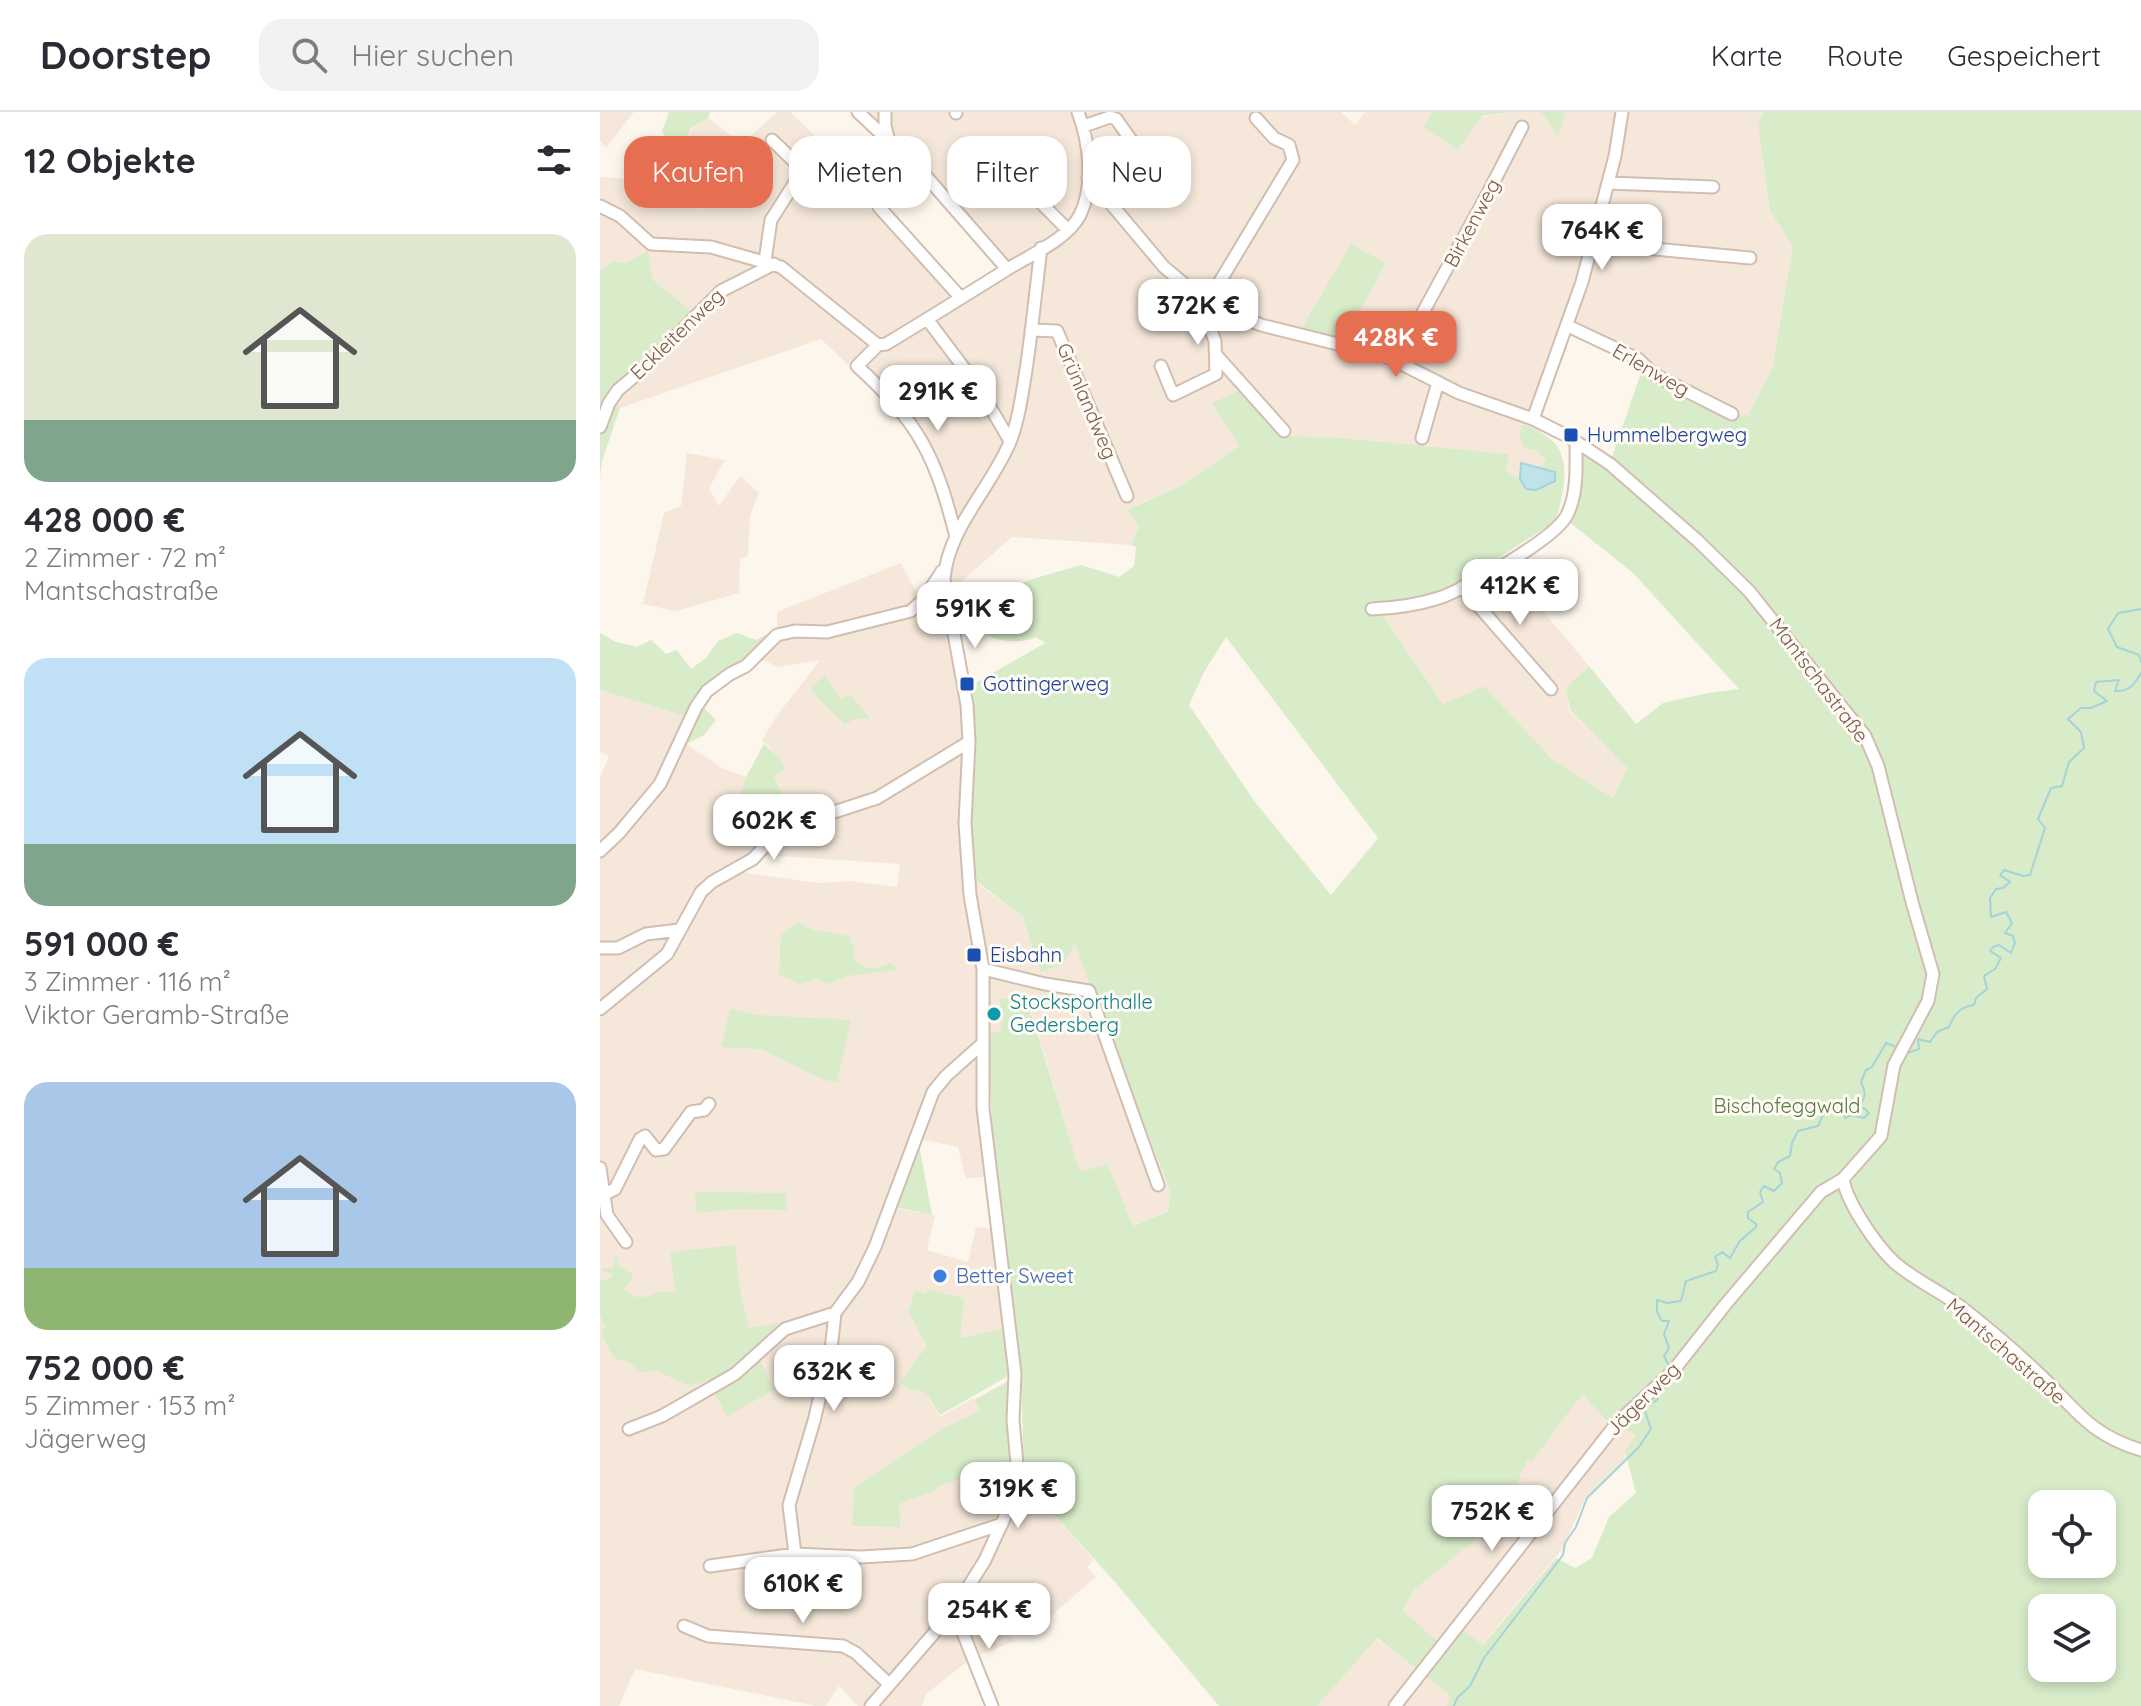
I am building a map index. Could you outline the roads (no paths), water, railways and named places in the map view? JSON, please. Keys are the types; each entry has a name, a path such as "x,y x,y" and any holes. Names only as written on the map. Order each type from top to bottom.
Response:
{"street":[{"path":"858,112 884,136"},
{"path":"885,112 888,136"},
{"path":"1078,112 1086,136"},
{"path":"1533,419 1568,326 1608,183 1622,112"},
{"path":"1084,126 1110,117 1116,119 1128,136"},
{"path":"1161,366 1173,395 1216,374 1215,341 1203,300 1293,160 1289,145 1274,138 1256,118"},
{"name":"Birkenweg","path":"1397,360 1522,127"},
{"path":"770,263 771,220 801,173 800,167 773,141"},
{"path":"931,182 1007,269"},
{"path":"1608,183 1713,187"},
{"path":"956,537 939,478 916,429 898,405 857,366 878,345 886,344 1041,248 1067,229 1081,213 1083,203"},
{"path":"600,206 620,216 651,244 711,247 770,263 789,272 878,345"},
{"path":"880,208 961,298"},
{"path":"1046,208 1067,229"},
{"name":"Mantschastraße","path":"1115,208 1164,267 1203,300 1261,325 1397,360 1470,398 1533,419 1576,442 1610,464 1647,495 1749,591 1865,736 1878,766 1933,974 1928,1001 1896,1057 1881,1136 1843,1179 1845,1192 1895,1263 1962,1307 2099,1432 2117,1443 2141,1450"},
{"path":"1591,243 1750,258"},
{"path":"600,851 660,784 696,707 707,691 746,666 777,635 795,631 827,632 911,611 924,599 945,567 956,537 1010,441 1020,409 1041,248"},
{"name":"Eckleitenweg","path":"600,427 609,403 618,390 721,291 770,263"},
{"path":"927,319 979,388 1010,441"},
{"name":"Erlenweg","path":"1568,326 1638,359 1655,375 1732,414"},
{"name":"Grünlandweg","path":"1031,330 1057,331 1127,496"},
{"path":"1217,356 1284,431"},
{"path":"1422,438 1438,382"},
{"path":"1372,609 1427,602 1462,587 1544,539 1564,520 1575,488 1576,442"},
{"path":"871,1706 954,1610 985,1560 1019,1486 1013,1420 1015,1374 985,1143 983,969 970,895 966,847 967,698 946,597 945,567"},
{"path":"1462,587 1551,689"},
{"path":"600,1009 661,961 672,947 701,892 712,882 753,859 783,826 797,819 870,801 969,742"},
{"path":"600,948 618,948 646,934 679,930"},
{"path":"983,969 1089,991 1158,1185"},
{"path":"795,1554 789,1505 814,1421 831,1350 835,1313 858,1282 875,1247 933,1092 983,1043"},
{"path":"603,1189 609,1192 615,1189 643,1137 647,1137 656,1150 661,1150 691,1112 704,1110 709,1104"},
{"path":"600,1168 607,1215 626,1242"},
{"name":"Jägerweg","path":"1395,1706 1617,1423 1657,1387 1821,1192 1843,1179"},
{"path":"629,1429 662,1416 735,1374 785,1329 835,1313"},
{"path":"710,1566 795,1554 861,1557 912,1554 1002,1524"},
{"path":"954,1610 992,1706"},
{"path":"684,1626 708,1636 843,1646 856,1653 889,1684"}],"water":[{"path":"1521,463 1555,472 1555,481 1536,490 1526,489 1520,479"}],"waterway":[{"path":"2141,609 2118,613 2108,629 2117,647 2139,655 2141,662"},
{"path":"1908,1053 1919,1049 1918,1039 1930,1042 1937,1032 1949,1027 1958,1012 1974,1005 1976,998 1987,989 1984,976 1995,969 2001,958 1990,951 1993,947 1999,945 2011,953 2015,943 2013,936 2005,933 2012,923 2006,912 1991,917 1990,898 1996,889 2010,882 2000,875 2004,870 2030,875 2045,828 2038,819 2051,788 2062,786 2069,762 2084,748 2081,732 2068,719 2081,708 2091,708 2107,701 2094,691 2096,682 2119,680 2115,691 2124,690 2134,684 2141,673"},
{"path":"1668,1369 1664,1356 1669,1348 1664,1334 1669,1321 1662,1321 1657,1312 1657,1300 1667,1303 1681,1301 1686,1281 1716,1271 1718,1265 1715,1257 1722,1252 1730,1258 1740,1241 1756,1227 1748,1218 1748,1212 1763,1202 1760,1192 1764,1186 1774,1191 1782,1183 1780,1173 1774,1169 1778,1162 1790,1156 1798,1131 1818,1126 1824,1113 1843,1110 1845,1118 1851,1115 1864,1118 1869,1113 1857,1107 1864,1098 1861,1082 1866,1070 1872,1067 1886,1043 1899,1048"},
{"path":"1454,1706 1457,1698 1470,1686 1484,1658 1563,1555 1565,1543 1576,1527 1587,1498 1638,1448 1651,1429 1643,1405 1650,1405 1658,1399 1657,1391"}],"place":[{"name":"Hummelbergweg","path":"1571,435"},
{"name":"Gottingerweg","path":"967,684"},
{"name":"Eisbahn","path":"974,955"},
{"name":"Stocksporthalle Gedersberg","path":"994,1014"},
{"name":"Better Sweet","path":"940,1276"}],"park label":[{"name":"Bischofeggwald","path":"1787,1106"}]}
